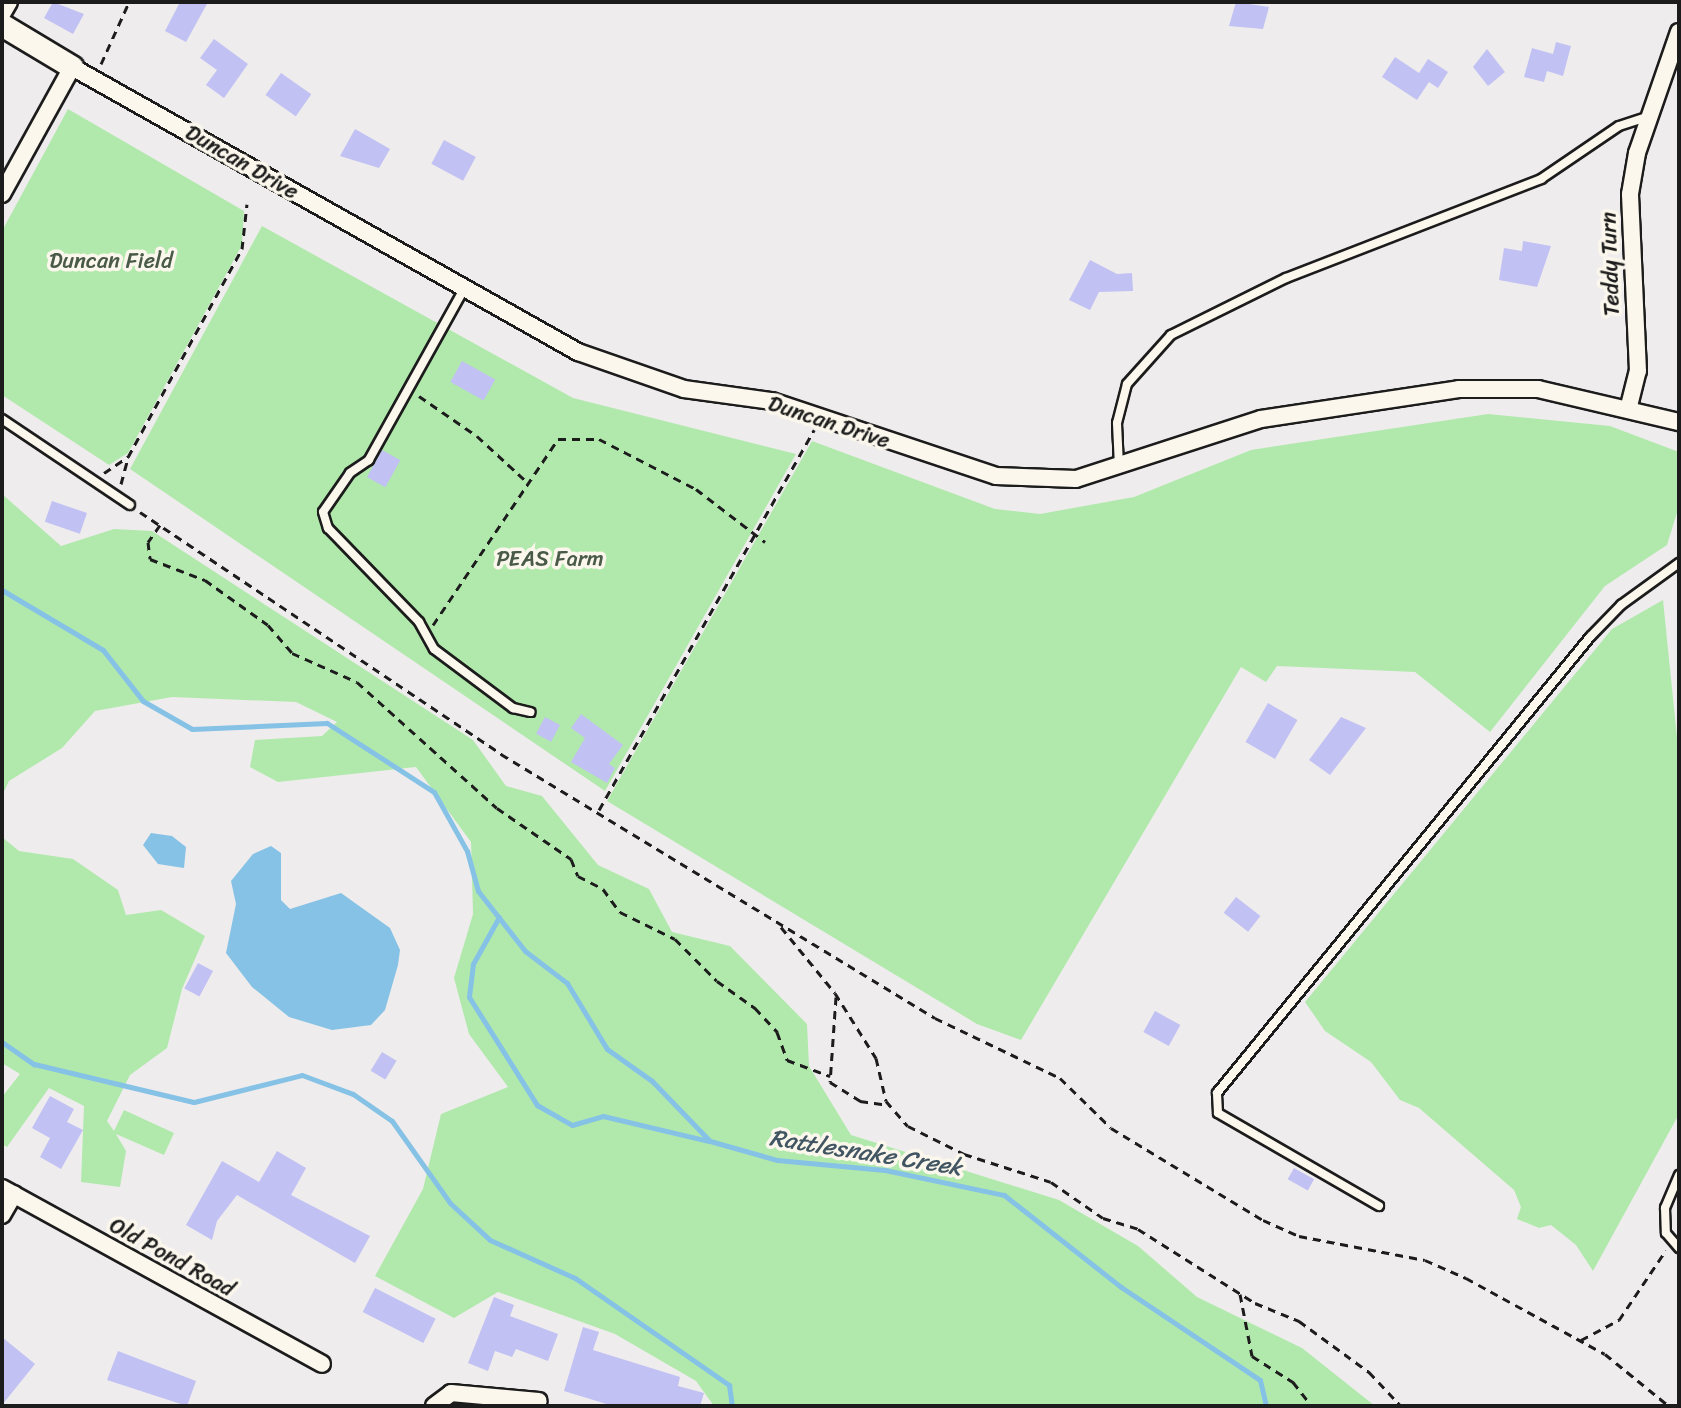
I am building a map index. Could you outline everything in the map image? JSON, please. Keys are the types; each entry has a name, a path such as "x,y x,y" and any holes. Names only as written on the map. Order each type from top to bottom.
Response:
{"street":[{"path":"2,14 9,2"},
{"name":"Duncan Drive","path":"2,25 464,289 629,374 822,416 996,476 1076,479 1119,470 1261,419 1412,394 1538,389 1629,406 1679,422"},
{"name":"Teddy Turn","path":"1629,406 1638,371 1630,194 1649,116 1679,32"},
{"path":"2,194 72,67"},
{"path":"2,1215 8,1191"},
{"name":"Old Pond Road","path":"8,1191 322,1364"},
{"path":"434,1406 451,1393 539,1401"}],"lane":[{"path":"1119,470 1117,423 1127,384 1171,335 1286,278 1541,179 1619,126 1649,116"},
{"path":"464,289 369,460 350,473 323,512 328,528 427,635 434,649 513,708 531,712"},
{"path":"2,419 130,505"},
{"path":"1379,1206 1218,1113 1217,1093 1590,637 1679,563"},
{"path":"1676,1244 1665,1208 1679,1175"}],"path":[{"path":"93,78 129,2"},
{"path":"115,495 128,457 242,249 247,204"},
{"path":"410,389 477,436 526,481"},
{"path":"598,811 822,416"},
{"path":"427,635 526,481 558,439 599,439 696,489 765,542"},
{"path":"98,483 108,466 128,457"},
{"path":"130,505 501,754 935,1018 1060,1078 1111,1128 1263,1220 1299,1236 1425,1260 1581,1340 1669,1406"},
{"path":"160,525 148,542 150,559 205,580 268,625 292,653 357,682 497,808 571,859 578,876 603,889 620,912 675,939 755,1008 777,1032 787,1060 830,1076"},
{"path":"779,924 836,997 876,1058 889,1105 908,1126 964,1154 1051,1182 1240,1294 1299,1321 1369,1372 1401,1406"},
{"path":"836,997 830,1076 835,1091 889,1105"},
{"path":"1581,1340 1619,1320 1676,1244"},
{"path":"1240,1294 1252,1356 1293,1382 1312,1406"}],"green space":[{"name":"Duncan Field","path":"68,109 244,211 242,245 128,453 109,465 2,395 2,231"},
{"name":"PEAS Farm","path":"262,226 573,398 796,454 605,791 130,469"},
{"path":"1488,414 1610,426 1679,452 1679,506 1667,545 1605,586 1490,732 1415,672 1277,666 1266,682 1241,667 1021,1040 977,1024 607,801 812,441 995,509 1040,514 1134,497 1251,450"},
{"path":"2,494 61,546 114,529 152,531 473,740 506,786 542,796 598,865 649,889 672,932 730,946 807,1024 809,1066 851,1135 1059,1200 1138,1246 1197,1297 1302,1348 1375,1406 714,1406 696,1381 615,1334 498,1292 454,1318 375,1276 423,1189 441,1114 508,1087 469,1034 454,978 473,914 471,842 416,767 278,782 250,767 255,740 322,736 337,722 296,702 172,697 95,711 62,748 9,781 2,796"},
{"path":"1663,600 1679,757 1679,1114 1593,1271 1576,1245 1551,1225 1539,1228 1517,1219 1521,1207 1514,1190 1419,1108 1400,1100 1371,1062 1325,1031 1305,1002 1612,629"},
{"path":"2,837 19,851 73,859 118,890 126,915 161,910 205,936 182,989 167,1048 130,1075 107,1121 114,1131 124,1110 174,1133 164,1155 116,1134 126,1151 120,1187 81,1182 84,1106 49,1088 7,1147 2,1144 2,1097 20,1074 2,1063"}],"water":[{"path":"151,833 172,836 186,847 184,868 158,864 143,845"},
{"path":"271,846 281,853 281,900 290,909 341,893 390,928 400,950 398,965 385,1010 371,1025 332,1030 289,1017 252,987 226,953 236,904 231,881 253,854"}],"building":[{"path":"53,2 84,14 73,34 44,18"},
{"path":"180,2 208,2 186,42 165,31"},
{"path":"1236,2 1269,7 1263,29 1229,26"},
{"path":"214,39 248,64 224,98 206,85 217,70 200,58"},
{"path":"1556,42 1571,46 1563,76 1547,71 1544,82 1524,77 1532,48 1553,54"},
{"path":"1487,49 1505,72 1488,86 1473,67"},
{"path":"1395,57 1419,73 1428,59 1448,72 1438,88 1429,82 1417,100 1382,77"},
{"path":"281,73 311,94 296,116 266,95"},
{"path":"355,129 390,149 379,168 340,156"},
{"path":"444,140 476,157 463,181 431,164"},
{"path":"1523,241 1551,246 1537,287 1499,280 1504,248 1522,251"},
{"path":"1090,260 1117,274 1132,273 1133,291 1099,292 1090,310 1069,300"},
{"path":"462,361 495,379 484,400 450,382"},
{"path":"382,450 400,460 385,487 367,477"},
{"path":"52,501 87,513 80,534 45,522"},
{"path":"1268,703 1297,720 1275,759 1246,742"},
{"path":"581,714 623,745 609,764 615,768 607,783 571,762 585,738 571,728"},
{"path":"545,717 560,725 551,742 536,734"},
{"path":"1341,717 1366,728 1330,775 1309,760"},
{"path":"1236,897 1260,916 1248,932 1224,913"},
{"path":"198,963 213,971 199,997 184,989"},
{"path":"1155,1011 1180,1025 1169,1046 1143,1032"},
{"path":"382,1052 397,1061 385,1080 371,1071"},
{"path":"50,1096 74,1109 67,1122 83,1130 61,1169 40,1157 50,1138 32,1128"},
{"path":"277,1151 306,1168 291,1195 370,1236 355,1263 237,1195 217,1221 212,1240 186,1225 222,1161 259,1182"},
{"path":"1294,1168 1314,1179 1308,1191 1288,1179"},
{"path":"375,1288 436,1319 423,1343 363,1312"},
{"path":"494,1297 514,1305 510,1316 558,1334 548,1361 516,1349 512,1357 495,1351 488,1371 468,1363"},
{"path":"583,1327 599,1332 593,1350 680,1377 678,1386 704,1393 700,1406 613,1406 564,1391"},
{"path":"2,1337 35,1364 2,1405"},
{"path":"118,1351 196,1381 187,1406 107,1380"}],"waterway":[{"name":"Rattlesnake Creek","path":"2,590 103,650 143,701 192,729 327,723 434,792 467,851 478,891 525,951 567,983 607,1049 652,1081 710,1141 777,1160 885,1170 1004,1195 1121,1287 1260,1380 1266,1406"},
{"path":"499,917 473,964 469,997 537,1105 572,1125 603,1116 709,1141"},
{"path":"2,1042 34,1064 194,1102 302,1075 353,1094 392,1121 450,1203 490,1240 575,1278 729,1385 732,1406"}]}
